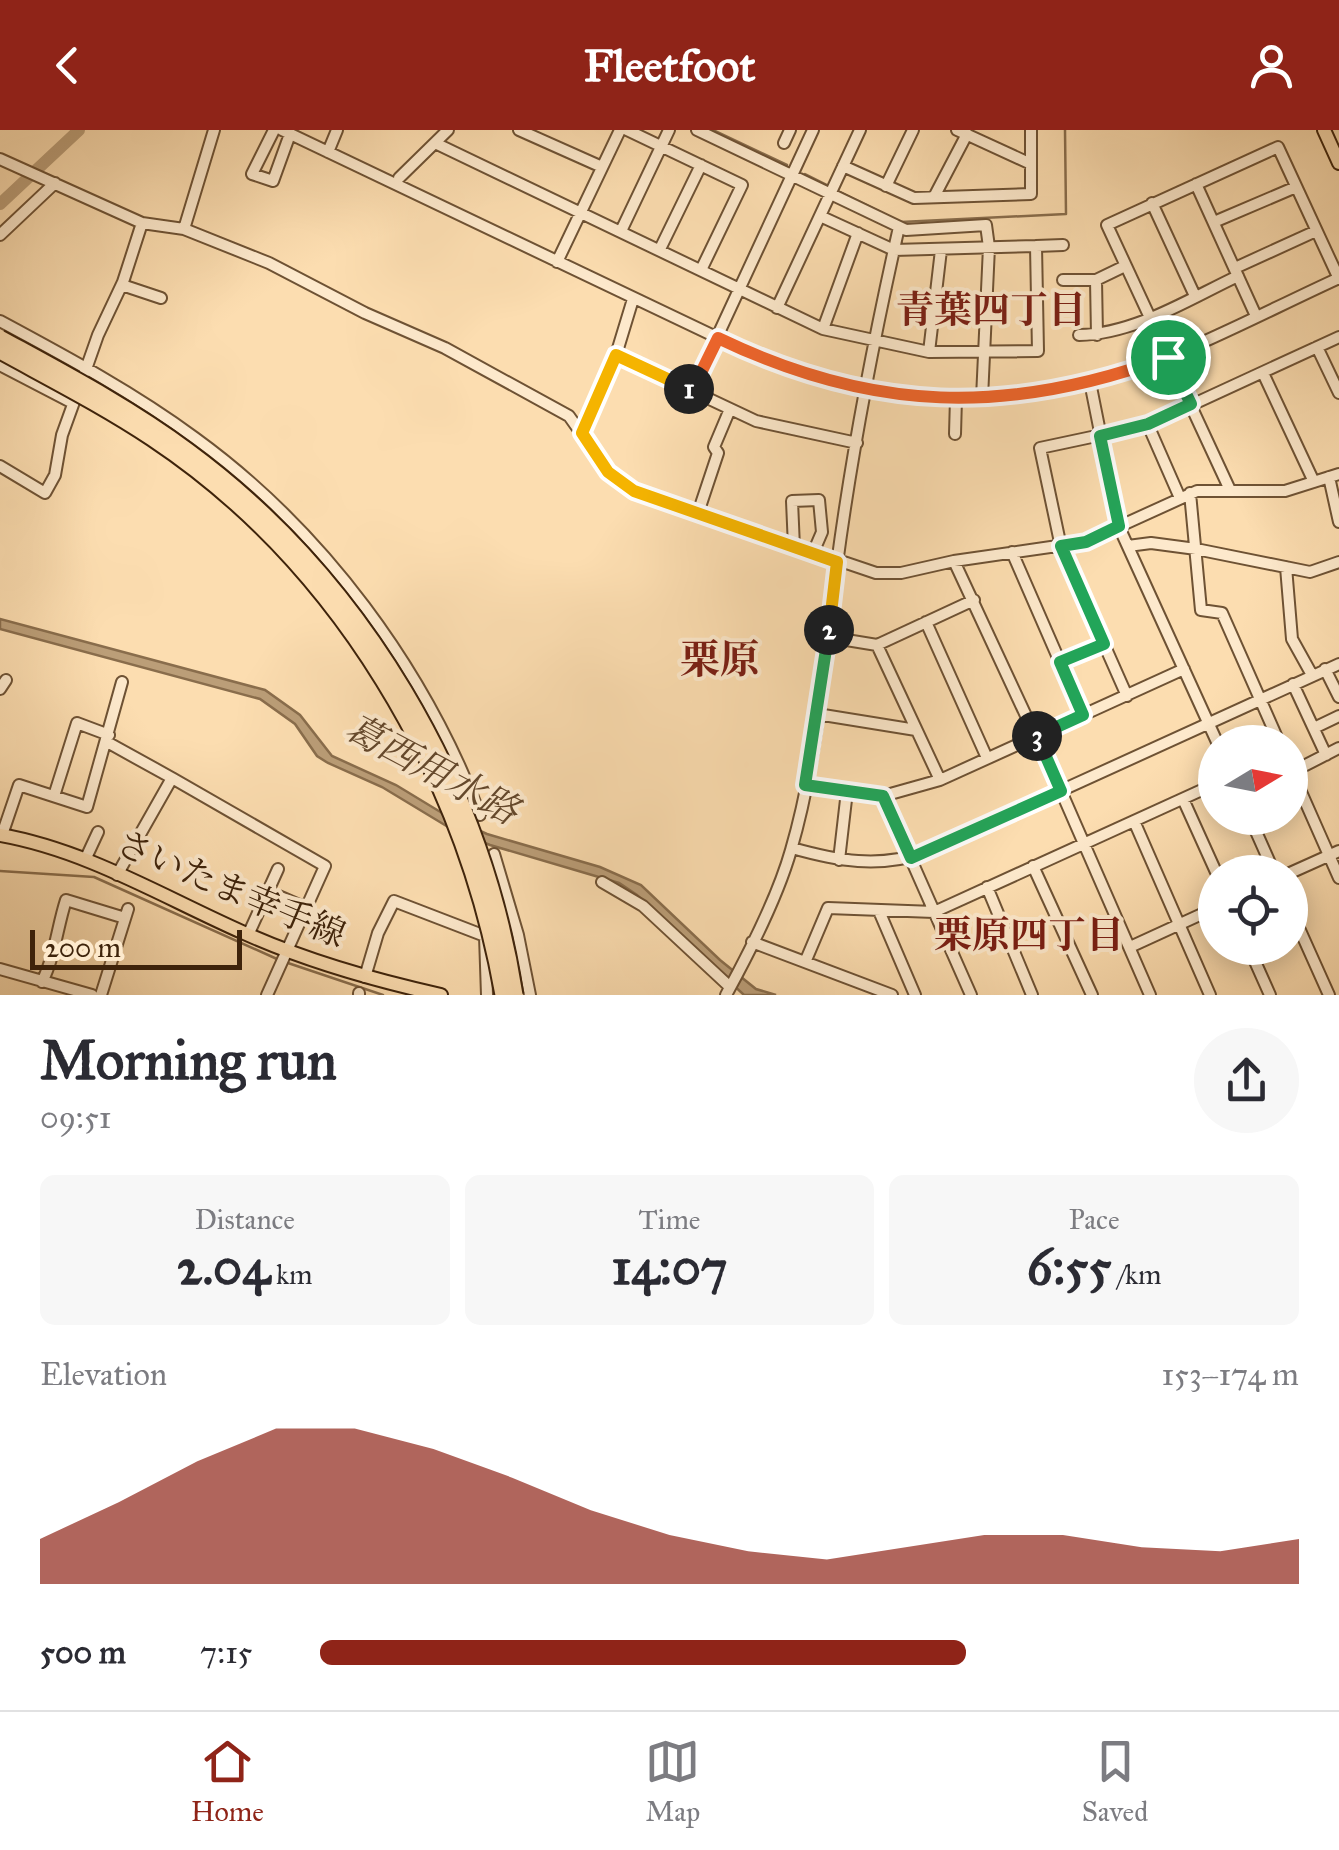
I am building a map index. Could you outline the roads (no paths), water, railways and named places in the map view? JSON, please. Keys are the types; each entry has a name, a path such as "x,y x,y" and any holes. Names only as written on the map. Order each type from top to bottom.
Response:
{"highway":[{"path":"0,338 129,410 192,453 280,531 349,610 397,678 456,790 495,903 516,995"},
{"path":"0,351 127,423 185,462 262,529 319,591 399,706 448,802 478,887 503,995"}],"main road":[{"path":"1328,131 1339,163"},
{"name":"さいたま幸手線","path":"1,835 47,844 286,950 365,977 441,995"}],"street":[{"path":"184,229 214,130"},
{"path":"274,130 252,174 273,181 286,132 718,338 804,374 868,390 956,398 1040,392 1090,382 1168,357 1339,278 1278,147 1107,225 1125,266 1168,357 1191,404 1230,490"},
{"path":"328,152 338,130"},
{"path":"399,178 448,130"},
{"path":"518,130 602,167"},
{"path":"557,262 624,130 742,185 700,270"},
{"path":"621,232 669,130"},
{"path":"697,130 906,230 986,226 989,248 982,398"},
{"path":"784,143 790,130"},
{"path":"692,391 813,130"},
{"path":"778,308 860,130"},
{"path":"886,186 914,130"},
{"path":"844,166 914,198 1032,194 1031,130"},
{"path":"934,197 962,132 1031,164"},
{"path":"435,143 823,329 929,352 1038,351 1036,246"},
{"path":"0,159 142,223 184,229 268,262 365,313 419,334 569,416 608,472 634,491 876,573 901,573 954,561 1086,542 1185,495 1230,490 1285,492 1334,476 1339,522"},
{"path":"660,249 701,165"},
{"path":"0,235 54,183"},
{"path":"1196,184 1256,316"},
{"path":"1214,222 1296,187"},
{"path":"1152,203 1195,296"},
{"path":"820,216 894,250 1063,245"},
{"path":"0,466 45,493 55,475 73,403 122,285 142,223"},
{"path":"602,882 643,906 729,989 792,848 817,714 837,562 900,227"},
{"path":"1079,335 1097,335 1150,318 1316,231"},
{"path":"823,329 858,233"},
{"path":"929,352 941,250"},
{"path":"1063,280 1096,280 1125,266"},
{"path":"1096,280 1097,335"},
{"path":"122,285 161,298"},
{"path":"582,433 616,355 633,298"},
{"path":"0,321 86,368 208,448 316,548 401,658 450,746 480,815"},
{"path":"1126,696 1061,546 1040,448 1148,424 1339,337"},
{"path":"1318,347 1339,393"},
{"path":"616,355 756,421 858,443"},
{"path":"0,364 73,403"},
{"path":"1262,373 1314,482"},
{"path":"1090,382 1119,526 1208,723"},
{"path":"955,434 956,398"},
{"path":"698,512 718,454 714,447 730,409"},
{"path":"1148,424 1185,495 1196,549 1201,610 1222,613 1271,725"},
{"path":"794,547 792,501 819,500 822,532 812,553"},
{"path":"1128,546 1151,543 1196,549 1310,572 1339,562"},
{"path":"1012,552 1083,715"},
{"path":"954,561 1150,995"},
{"path":"1286,567 1292,639 1312,675"},
{"path":"828,638 876,645 974,600"},
{"path":"926,622 988,758"},
{"path":"1060,662 1104,644"},
{"path":"876,645 940,780"},
{"path":"792,848 839,860 878,863 911,858 1339,664"},
{"path":"805,785 883,796 940,780 1184,669"},
{"path":"1326,669 1339,698"},
{"path":"1,835 5,809 19,785 87,807 122,682"},
{"path":"1293,684 1326,755"},
{"path":"817,714 916,730"},
{"path":"1314,728 1339,716"},
{"path":"54,796 77,723 325,866 267,995"},
{"path":"1308,763 1339,748"},
{"path":"118,876 172,778"},
{"path":"839,860 847,791"},
{"path":"806,960 828,908 934,912 1198,791"},
{"path":"883,796 972,995"},
{"path":"1183,798 1208,855"},
{"path":"1308,803 1334,853 1339,878"},
{"path":"1134,821 1210,995"},
{"path":"85,860 98,832"},
{"path":"1308,865 1334,853"},
{"path":"494,854 515,923 530,995"},
{"path":"1033,866 1092,995"},
{"path":"248,935 278,869"},
{"path":"987,887 1032,995"},
{"path":"268,891 306,908"},
{"path":"42,982 53,960 53,938 66,900 127,914 101,995"},
{"path":"365,977 378,933 394,901 485,936 487,995"},
{"path":"879,911 915,995"},
{"path":"1130,947 1198,916"},
{"path":"752,942 892,995"},
{"path":"1308,948 1329,995"},
{"path":"1257,965 1270,995"},
{"path":"0,968 57,991 92,995"}],"waterway":[{"path":"0,204 79,130"},
{"path":"713,130 787,165"},
{"path":"838,191 901,222 1066,214 1065,130"},
{"path":"805,174 831,187"},
{"path":"0,871 94,877 277,959"},
{"path":"285,962 383,995"}],"district":[{"name":"青葉四丁目","path":"991,310"},
{"name":"栗原","path":"720,659"},
{"name":"栗原四丁目","path":"1029,935"}],"water label":[{"name":"葛西用水路","path":"432,769"}]}
